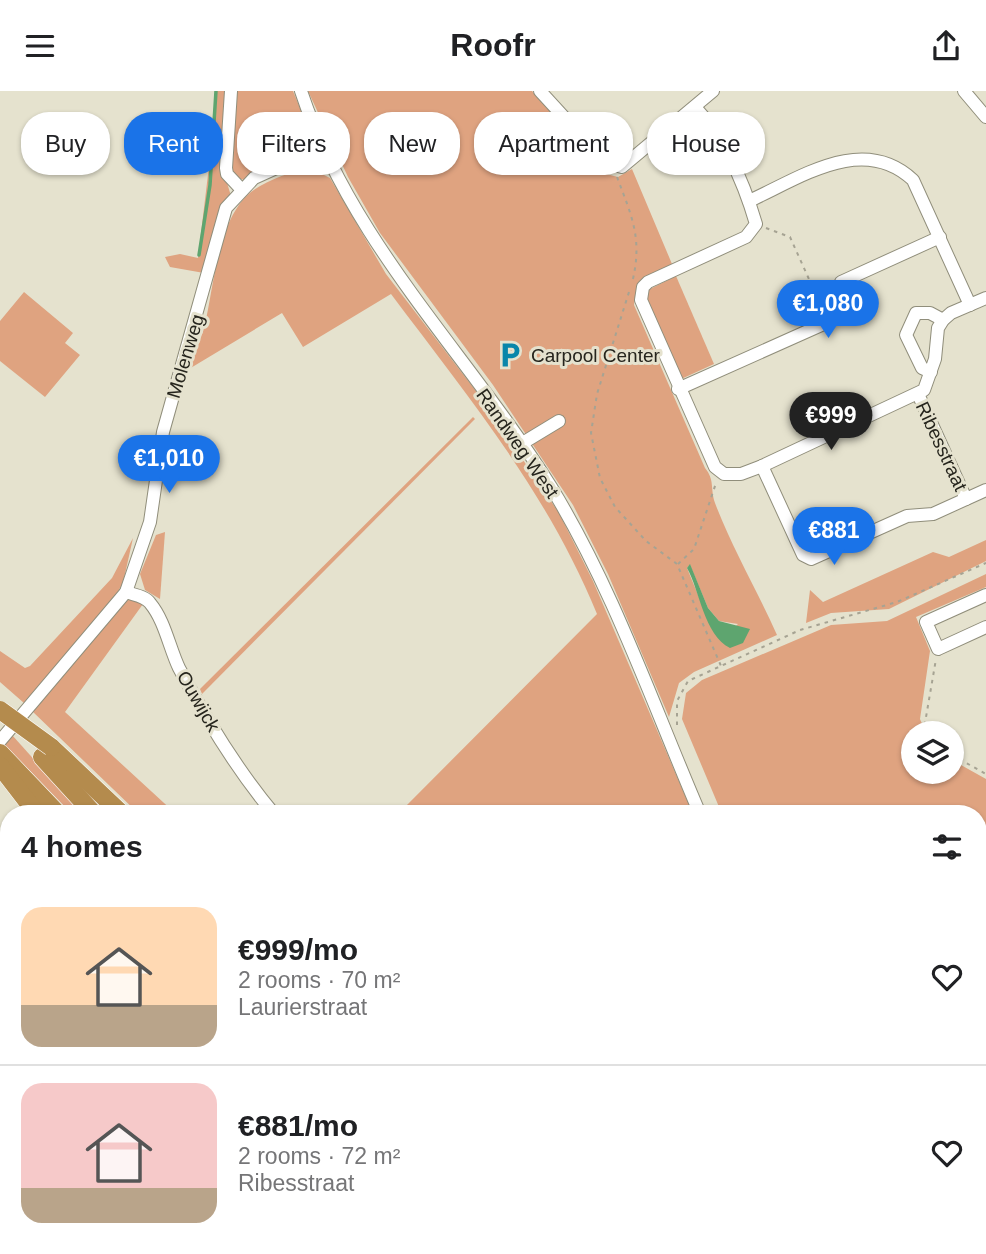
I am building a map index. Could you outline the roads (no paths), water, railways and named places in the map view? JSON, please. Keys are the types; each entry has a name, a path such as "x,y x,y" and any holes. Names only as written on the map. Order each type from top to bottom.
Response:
{"highway":[{"path":"0,713 111,805"},
{"path":"47,752 87,805"},
{"path":"0,753 32,805"},
{"path":"0,765 47,805"}],"street":[{"path":"231,91 226,168 227,174 242,190"},
{"name":"Randweg West","path":"301,91 309,112"},
{"path":"547,93 605,162 622,167 713,91"},
{"path":"964,91 986,117"},
{"path":"695,107 710,123 724,147 749,201 755,224 746,237 648,282 643,288 641,300 678,389 715,467 724,474 741,474 762,466 924,390 931,372 938,328 943,320 951,313 986,298"},
{"path":"749,201 835,162 863,157 904,171 913,180 970,305"},
{"name":"Molenweg","path":"0,741 126,592 150,521 163,432 176,379 206,288 226,208 254,178 261,175"},
{"name":"Randweg West","path":"338,175 362,222 435,328 521,444 576,530 696,805"},
{"path":"678,389 828,322 841,282 940,237"},
{"path":"931,372 922,368 906,335 916,313 930,313 943,320"},
{"name":"Ribesstraat","path":"918,394 967,499"},
{"path":"521,444 559,421"},
{"name":"Ribesstraat","path":"762,466 803,555 811,559 907,516 933,514 986,490"},
{"name":"Ouwijck","path":"126,592 148,599 156,611 178,664 203,712 267,805"},
{"path":"986,595 926,622 938,649 986,627"}],"waterway":[{"path":"199,255 210,185 216,91"}],"place":[{"name":"Carpool Center","path":"510,355"}]}
